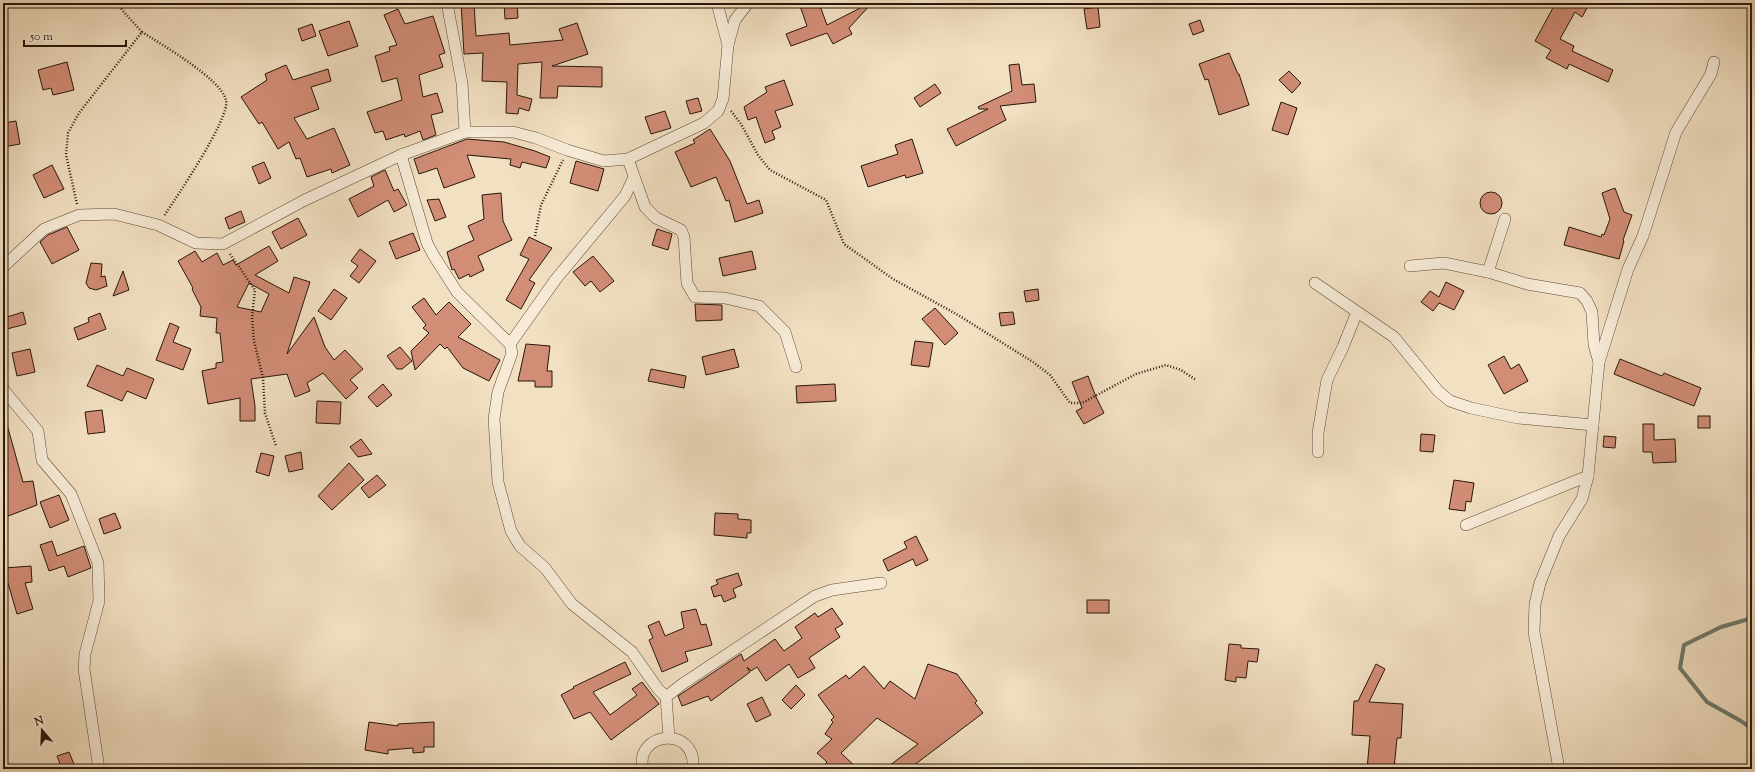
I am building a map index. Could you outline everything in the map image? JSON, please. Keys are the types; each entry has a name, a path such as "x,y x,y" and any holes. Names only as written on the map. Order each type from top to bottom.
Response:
{"street":[{"path":"447,3 462,83 465,132"},
{"path":"717,3 728,45"},
{"path":"3,267 44,229 79,215 114,214 158,225 196,243 223,244 305,200 401,155 465,132 512,132 536,138 567,150 604,161 628,159 704,123 718,111 723,99 728,45 735,20 748,3"},
{"path":"1560,769 1534,632 1535,604 1540,582 1559,536 1582,499 1588,476 1600,362 1628,269 1643,236 1676,132 1711,74 1714,62"},
{"path":"401,155 427,243 434,256 457,292 510,344 512,353 498,392 494,419 498,482 511,531 520,546 545,568 572,604 632,652 658,689 666,697 669,737"},
{"path":"628,159 645,207 656,218 680,230 684,237 687,283 695,297 725,298 759,306 785,332 796,367"},
{"path":"510,344 556,279 625,196 634,177"},
{"path":"1488,272 1504,219"},
{"path":"1410,266 1444,263 1488,272 1527,284 1580,293 1587,301 1592,312 1594,345 1600,362"},
{"path":"1315,283 1394,337 1438,391 1450,401 1471,408 1518,418 1593,425"},
{"path":"1318,452 1318,433 1328,380 1357,312"},
{"path":"3,388 6,394 38,431 42,460 72,494 98,563 99,601 85,654 84,669 99,769"},
{"path":"1466,525 1588,476"},
{"path":"666,697 681,685 815,596 832,590 881,583"},
{"path":"642,769 642,758 649,745 662,738 669,737 683,742 692,754 693,769"}],"path":[{"path":"119,3 122,10 142,32 209,77 226,98 227,106 218,129 158,225"},
{"path":"79,215 66,155 68,133 79,113 142,32"},
{"path":"723,99 741,124 758,155 770,170 826,200 844,244 893,279 958,315 1033,362 1050,374 1070,403 1082,402 1136,374 1166,365 1181,370 1196,380"},
{"path":"535,236 541,205 567,150"},
{"path":"223,244 255,290 252,317 254,341 263,378 265,413 276,446"}],"building":[{"path":"461,3 474,3 476,36 509,33 510,45 563,40 559,29 577,23 588,54 552,66 602,67 602,87 558,86 557,98 540,98 542,62 518,64 517,95 532,99 529,111 519,108 518,114 506,113 507,82 482,81 483,53 464,54"},
{"path":"504,3 517,3 518,18 505,19"},
{"path":"799,3 819,3 827,25 870,3 871,4 849,28 852,34 833,44 827,33 791,46 786,34 807,26"},
{"path":"1559,3 1580,3 1587,8 1582,17 1575,12 1560,39 1574,46 1572,51 1613,70 1608,82 1569,64 1567,69 1546,58 1551,50 1535,41 1555,4 1562,8 1564,6"},
{"path":"1098,7 1100,27 1087,29 1084,9"},
{"path":"398,9 405,24 433,16 445,53 439,55 443,67 419,75 423,97 437,93 443,112 431,115 436,135 423,140 420,131 405,137 404,134 386,140 383,131 375,133 367,112 402,100 397,78 382,82 375,56 390,51 389,47 397,45 384,15"},
{"path":"1200,20 1204,31 1193,35 1189,24"},
{"path":"349,21 358,46 328,56 319,31"},
{"path":"312,24 316,36 302,41 298,29"},
{"path":"1229,53 1239,74 1249,105 1219,115 1208,79 1205,80 1199,64"},
{"path":"67,62 74,90 53,95 51,88 43,90 38,70"},
{"path":"1019,64 1022,85 1034,84 1036,102 1000,106 1006,120 956,146 947,129 988,109 979,109 978,107 1012,91 1009,65"},
{"path":"286,65 293,80 328,69 331,81 311,87 319,109 294,118 307,139 334,128 350,165 332,173 331,169 307,177 300,158 296,159 289,142 278,149 262,122 259,124 241,97 267,80 265,74"},
{"path":"1289,71 1301,83 1292,93 1279,80"},
{"path":"784,80 793,105 775,111 781,127 772,131 775,139 765,143 756,117 748,120 744,107 767,92 765,87"},
{"path":"935,84 941,93 920,107 914,98"},
{"path":"698,98 702,111 690,114 686,101"},
{"path":"1281,102 1297,108 1288,135 1272,130"},
{"path":"665,111 671,128 651,134 645,117"},
{"path":"16,121 20,144 3,147 3,123"},
{"path":"710,129 730,161 747,204 759,200 763,213 735,222 729,200 726,201 716,177 691,187 675,152 695,143 693,140"},
{"path":"467,139 504,142 550,157 546,168 522,162 520,168 510,165 511,159 467,155 475,177 444,188 437,168 419,174 414,159"},
{"path":"912,139 923,173 906,178 905,175 868,187 861,166 898,154 895,145"},
{"path":"576,161 604,169 598,191 570,183"},
{"path":"264,162 271,178 259,184 252,167"},
{"path":"52,165 64,189 44,198 33,175"},
{"path":"385,170 394,191 398,189 407,205 394,212 388,200 358,217 349,199 374,186 371,177"},
{"path":"1615,188 1624,212 1632,215 1623,240 1619,259 1564,245 1569,227 1601,237 1602,234 1604,235 1610,219 1602,193"},
{"path":"1491,192 1499,195 1502,203 1499,211 1491,214 1483,211 1480,203 1483,195"},
{"path":"501,193 503,221 512,240 478,256 484,270 470,277 469,274 459,279 454,269 452,270 447,252 474,240 468,226 484,219 482,195"},
{"path":"439,199 446,217 435,221 427,200"},
{"path":"241,211 245,222 229,229 225,218"},
{"path":"298,218 307,235 281,249 272,232"},
{"path":"67,227 79,250 52,264 40,242 48,235"},
{"path":"657,229 672,234 668,250 652,245"},
{"path":"413,233 420,250 396,259 389,242"},
{"path":"529,237 552,248 529,280 535,283 521,309 506,300 529,259 520,255"},
{"path":"269,246 278,261 255,275 289,293 294,277 310,282 287,354 314,317 325,347 334,360 345,350 363,369 350,380 358,388 346,399 323,373 307,383 310,391 295,397 287,374 251,379 255,406 255,421 240,421 240,398 208,404 202,371 216,368 216,363 223,362 220,333 216,333 217,318 200,316 201,307 192,289 193,288 178,261 195,251 202,262 217,253 223,265 233,260 236,265","holes":["249,283 269,294 261,312 237,307"]},
{"path":"360,249 376,261 359,283 350,276 358,266 351,261"},
{"path":"752,251 756,269 723,276 719,258"},
{"path":"593,256 614,281 600,292 591,281 585,286 573,272"},
{"path":"91,263 102,264 101,277 105,276 107,286 96,290 89,288 86,283"},
{"path":"123,271 129,290 113,296"},
{"path":"1446,282 1464,291 1454,310 1439,303 1433,311 1421,302 1430,291 1439,297"},
{"path":"334,289 347,298 331,320 318,311"},
{"path":"1038,289 1039,300 1026,302 1024,291"},
{"path":"424,298 436,315 449,302 471,324 458,337 500,360 489,381 463,368 447,347 445,349 440,344 415,370 411,351 429,333 423,328 426,325 412,307"},
{"path":"695,304 722,305 722,320 696,321"},
{"path":"935,308 958,333 945,345 922,319"},
{"path":"23,312 26,324 7,329 4,318"},
{"path":"1013,312 1015,324 1001,326 999,313"},
{"path":"100,313 106,329 78,340 74,328 89,322 88,318"},
{"path":"170,323 179,327 173,342 191,349 183,370 156,360"},
{"path":"915,341 933,343 929,367 911,365"},
{"path":"526,344 550,346 547,371 552,371 552,387 535,387 535,381 518,381"},
{"path":"400,347 412,361 402,369 397,369 387,356"},
{"path":"30,349 35,372 17,376 12,353"},
{"path":"734,349 739,367 706,375 702,357"},
{"path":"1504,356 1511,369 1519,364 1528,381 1504,394 1488,365"},
{"path":"1620,359 1662,376 1664,373 1701,388 1694,406 1614,374"},
{"path":"97,365 123,376 127,368 154,379 146,399 127,391 122,401 87,386"},
{"path":"651,369 686,376 684,388 648,381"},
{"path":"1088,376 1104,413 1084,424 1076,411 1082,408 1072,382"},
{"path":"383,384 392,395 377,407 368,397"},
{"path":"835,384 836,401 797,403 796,386"},
{"path":"317,401 341,402 340,424 316,423"},
{"path":"102,410 105,432 88,434 85,412"},
{"path":"1698,416 1710,416 1710,428 1698,428"},
{"path":"3,421 6,421 23,482 33,481 37,505 3,518"},
{"path":"1643,424 1654,424 1654,440 1675,439 1676,462 1653,463 1652,452 1643,452"},
{"path":"1421,434 1435,435 1433,452 1420,451"},
{"path":"1604,436 1616,437 1615,448 1603,447"},
{"path":"361,439 372,454 358,457 350,447"},
{"path":"301,452 303,469 289,472 285,456"},
{"path":"261,453 274,456 269,476 256,472"},
{"path":"349,463 364,480 332,510 318,496"},
{"path":"377,475 386,485 369,498 361,488"},
{"path":"1454,480 1474,483 1471,502 1466,501 1465,511 1449,509"},
{"path":"59,495 69,520 50,528 40,502"},
{"path":"115,513 121,528 104,534 99,519"},
{"path":"715,513 738,514 738,519 751,520 751,533 747,533 747,538 714,535"},
{"path":"916,536 928,560 916,566 913,559 888,571 883,560 907,548 904,542"},
{"path":"52,541 57,556 84,546 91,568 68,577 64,566 49,571 40,545"},
{"path":"31,566 32,582 25,583 33,609 17,614 8,583 6,584 5,568"},
{"path":"738,573 742,585 733,589 736,597 724,602 721,595 714,597 711,587 718,584 716,580"},
{"path":"1087,600 1109,600 1109,613 1087,613"},
{"path":"832,608 843,624 835,629 840,637 809,658 815,668 798,678 789,664 766,681 757,667 751,671 747,667 750,672 711,701 708,696 682,706 678,696 741,654 744,661 775,639 784,651 802,638 795,627 815,613 818,617"},
{"path":"696,609 701,625 706,624 712,645 685,652 688,661 662,672 649,640 653,638 648,626 659,621 665,636 684,628 681,612"},
{"path":"1229,644 1241,645 1241,648 1259,649 1257,662 1248,661 1246,678 1236,677 1236,682 1225,680"},
{"path":"625,662 631,674 593,692 610,715 637,695 632,689 642,682 659,704 611,740 590,712 574,719 561,695 574,688 573,687"},
{"path":"928,664 957,674 977,701 975,703 983,713 909,769 885,769 918,744 877,718 841,753 858,769 821,769 827,762 817,753 832,739 825,734 833,722 831,720 834,717 818,695 846,675 849,679 864,666 884,689 890,681 915,699"},
{"path":"1376,664 1385,669 1369,702 1403,704 1401,738 1397,738 1394,769 1367,769 1370,736 1352,735 1354,701 1358,701"},
{"path":"796,685 805,695 791,709 782,700"},
{"path":"762,697 771,715 756,722 747,704"},
{"path":"369,722 398,726 398,724 434,722 434,747 424,747 424,752 413,753 413,748 388,750 388,754 365,750"},
{"path":"69,752 76,769 62,769 57,756"}],"waterway":[{"path":"1752,620 1749,619 1721,627 1684,645 1680,668 1707,702 1741,721 1752,729"}]}
